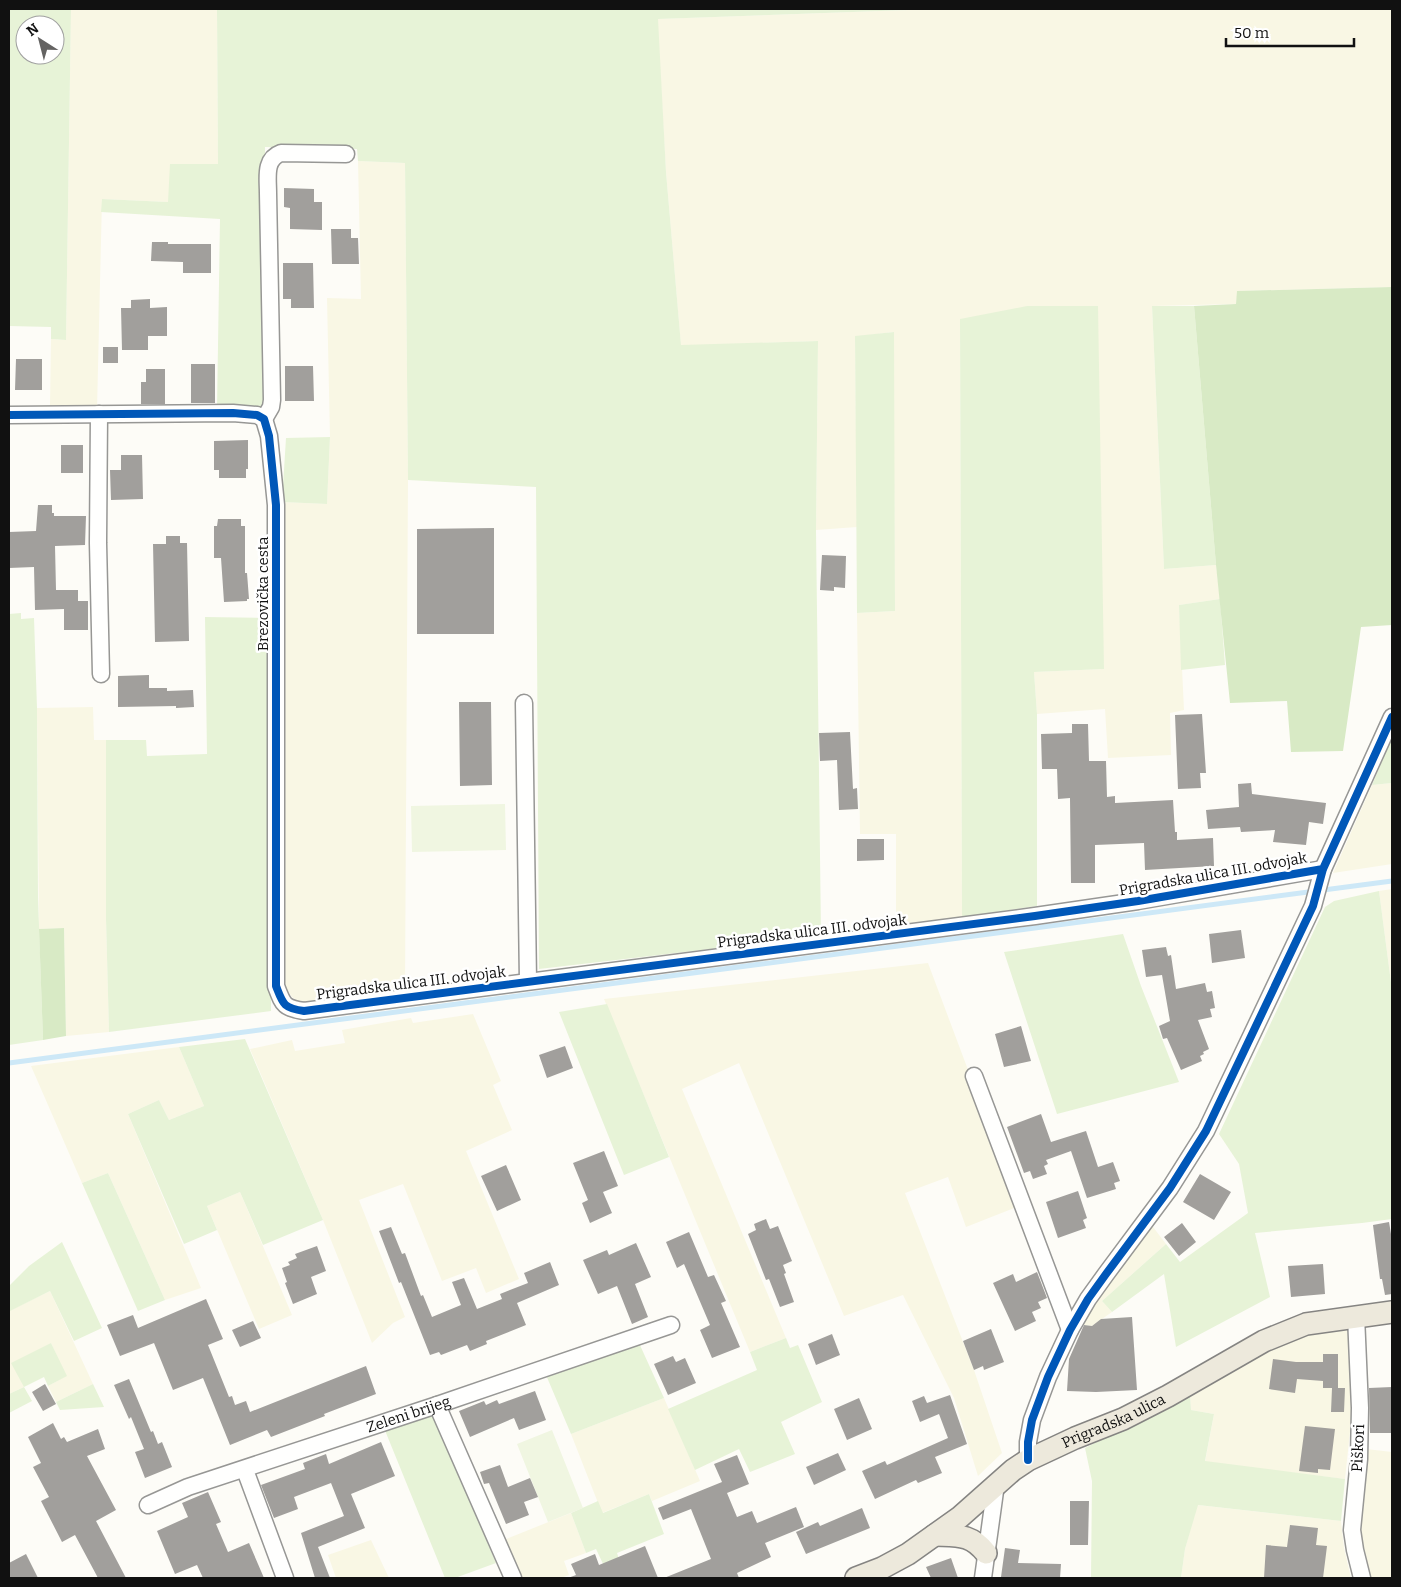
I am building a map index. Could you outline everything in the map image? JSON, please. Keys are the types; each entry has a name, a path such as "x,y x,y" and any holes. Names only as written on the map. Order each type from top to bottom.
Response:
{"main road":[{"name":"Prigradska ulica","path":"856,1578 882,1568 908,1554 980,1500 996,1484 1028,1460 1075,1438 1123,1419 1168,1396 1264,1341 1306,1324 1392,1312"},
{"path":"935,1535 960,1536 973,1540 986,1553"}],"street":[{"path":"9,415 234,413 258,415 264,419 271,407 272,400 269,164 273,157 281,153 346,154"},
{"path":"99,414 98,543 101,674"},
{"name":"Brezovička cesta","path":"264,419 269,436 276,505 276,986 282,1002 290,1009 304,1011"},
{"path":"524,702 528,982"},
{"path":"1028,1460 1028,1442 1032,1420 1048,1377 1070,1330 1088,1299 1176,1179 1206,1131 1313,906 1321,875 1392,717"},
{"name":"Prigradska ulica III. odvojak","path":"304,1011 1035,916 1321,875"},
{"path":"974,1076 1070,1330"},
{"name":"Piškori","path":"1356,1316 1360,1408 1359,1459 1352,1530 1362,1578"},
{"name":"Zeleni brijeg","path":"148,1505 188,1487 245,1470 671,1325"},
{"path":"437,1405 513,1578"},
{"path":"245,1470 285,1578"},
{"path":"983,1578 996,1484"}],"shaded area":[{"path":"71,9 217,9 218,165 168,202 102,199 97,410 59,411 50,406 51,339 66,340"},
{"path":"936,9 1392,9 1392,287 1238,291 1236,304 1152,306 1164,569 1216,565 1220,599 1179,605 1184,710 1170,713 1171,755 1108,758 1105,709 1037,714 1034,672 1104,669 960,320 962,917 896,925 896,834 860,834 857,613 895,611 893,332 855,337 857,527 816,530 818,341 681,346 666,172 657,19"},
{"path":"358,161 405,163 408,480 405,988 307,1004 298,1002 292,997 283,979 282,502 327,504 330,437 327,298 361,299"},
{"path":"93,707 94,740 106,740 106,919 109,1032 66,1036 64,928 39,929 37,708"},
{"path":"1392,783 1392,864 1333,873 1372,785"},
{"path":"1392,889 1392,990 1379,891"},
{"path":"928,963 1019,1206 966,1227 948,1177 905,1193 974,1370 1002,1453 978,1476 954,1398 903,1295 844,1316 739,1063 682,1089 786,1338 750,1352 604,999"},
{"path":"473,1014 501,1081 493,1085 512,1130 466,1151 519,1279 486,1293 476,1268 442,1281 403,1184 359,1200 405,1317 393,1323 372,1343 323,1220 250,1049 292,1040 295,1051 345,1043 342,1030 411,1018 413,1023"},
{"path":"179,1047 204,1106 169,1120 159,1100 128,1114 201,1288 165,1300 108,1173 82,1183 31,1066"},
{"path":"240,1192 292,1315 259,1329 207,1206"},
{"path":"1150,1223 1166,1244 1102,1301 1112,1312 1092,1326 1083,1325 1092,1302"},
{"path":"50,1291 93,1384 56,1402 48,1386 66,1376 51,1343 24,1387 9,1394 9,1307 11,1310"},
{"path":"1348,1328 1352,1412 1345,1479 1205,1462 1214,1414 1191,1410 1190,1394 1259,1352 1308,1335"},
{"path":"664,1398 700,1481 652,1501 649,1494 602,1513 571,1434"},
{"path":"1366,1449 1392,1452 1392,1578 1370,1578 1362,1551 1358,1529"},
{"path":"1197,1505 1341,1521 1344,1548 1351,1578 1181,1578 1185,1549"},
{"path":"571,1513 586,1553 564,1561 569,1575 561,1578 516,1578 501,1541"},
{"path":"371,1540 389,1578 336,1578 328,1555"}],"green space":[{"path":"9,9 71,9 66,340 51,339 51,327 9,326"},
{"path":"217,9 936,9 658,19 666,172 681,345 818,341 816,530 821,936 539,969 536,487 408,480 405,163 358,161 357,149 265,147 265,396 262,408 217,409 220,219 101,212 102,199 168,202 170,164 218,164"},
{"path":"1392,287 1392,625 1361,627 1343,751 1291,752 1287,701 1230,703 1194,306 1236,304 1237,291"},
{"path":"1027,306 1098,306 1104,669 1034,672 1037,714 1037,906 962,917 960,319"},
{"path":"1152,306 1194,306 1216,565 1164,569"},
{"path":"894,332 895,611 857,613 855,336"},
{"path":"330,437 327,504 282,502 286,438"},
{"path":"1220,599 1225,665 1181,670 1179,605"},
{"path":"21,613 21,619 34,618 37,708 38,897 43,1040 9,1045 9,614"},
{"path":"205,617 271,618 271,1011 109,1032 106,919 106,740 146,740 147,756 207,754"},
{"path":"1392,737 1392,783 1372,785"},
{"path":"505,804 506,850 412,852 411,806"},
{"path":"1379,891 1392,990 1392,1219 1255,1233 1270,1297 1176,1347 1164,1274 1112,1312 1102,1301 1166,1244 1180,1262 1248,1213 1239,1164 1219,1134 1325,907 1334,901"},
{"path":"64,928 66,1036 43,1040 39,929"},
{"path":"1123,934 1141,986 1179,1082 1057,1114 1004,952"},
{"path":"607,1004 669,1157 624,1175 559,1012"},
{"path":"245,1039 323,1220 263,1245 240,1192 207,1206 217,1230 184,1244 128,1114 159,1100 169,1120 204,1106 179,1047"},
{"path":"108,1173 165,1300 138,1311 82,1183"},
{"path":"62,1242 102,1328 74,1341 50,1291 10,1311 9,1307 9,1286 29,1266"},
{"path":"786,1338 790,1348 798,1345 822,1402 781,1422 795,1454 750,1472 739,1449 695,1470 668,1409 757,1370 750,1352"},
{"path":"51,1343 67,1376 48,1386 44,1377 24,1387 11,1363"},
{"path":"639,1343 664,1398 571,1434 546,1375"},
{"path":"93,1384 104,1407 60,1410 56,1402"},
{"path":"24,1387 32,1401 9,1413 9,1394"},
{"path":"1190,1394 1191,1410 1214,1414 1205,1461 1345,1479 1341,1521 1198,1505 1185,1549 1181,1578 1091,1578 1092,1481 1085,1448"},
{"path":"431,1414 439,1426 496,1563 455,1578 445,1578 384,1428"},
{"path":"552,1430 583,1508 548,1522 517,1444"},
{"path":"649,1494 664,1534 617,1553 620,1562 605,1568 596,1549 586,1553 571,1513 598,1501 603,1513"}],"building":[{"path":"284,188 314,189 314,202 322,202 322,230 290,229 290,208 284,207"},
{"path":"331,229 351,229 351,238 358,238 359,264 332,264"},
{"path":"152,242 211,244 211,273 183,273 183,262 151,261"},
{"path":"283,263 313,263 314,308 291,308 291,299 283,299"},
{"path":"150,299 150,308 167,307 167,336 148,336 148,350 122,350 121,308 131,308 131,300"},
{"path":"103,347 118,347 118,363 103,363"},
{"path":"16,359 42,359 42,390 15,390"},
{"path":"191,364 215,364 215,403 191,403"},
{"path":"285,366 313,366 314,401 285,401"},
{"path":"146,369 165,369 165,404 141,404 141,382 146,382"},
{"path":"248,440 248,469 246,469 246,478 219,478 219,470 214,470 214,441"},
{"path":"61,445 83,445 83,473 61,473"},
{"path":"121,455 142,455 143,499 111,500 110,470 121,470"},
{"path":"38,505 52,505 54,516 86,516 85,545 55,546 56,590 78,590 78,601 88,601 88,630 64,630 64,609 35,610 34,567 9,568 9,532 36,531"},
{"path":"218,519 241,519 241,526 245,526 245,573 247,573 249,599 247,601 224,602 221,558 214,558 214,526 217,526"},
{"path":"494,528 494,634 417,634 417,529"},
{"path":"166,536 180,536 180,543 187,543 189,641 155,642 153,544 166,544"},
{"path":"822,555 846,556 845,588 834,587 834,591 820,590"},
{"path":"149,675 149,688 167,688 167,691 193,690 194,707 118,707 118,676"},
{"path":"459,702 491,702 492,785 460,786"},
{"path":"1202,714 1206,773 1200,773 1201,788 1178,789 1175,715"},
{"path":"1072,724 1088,724 1089,761 1106,761 1107,797 1115,796 1115,803 1173,800 1177,840 1213,838 1214,866 1145,870 1144,843 1095,845 1095,883 1071,883 1070,798 1058,799 1057,769 1042,769 1041,734 1072,733"},
{"path":"850,732 853,789 857,788 858,809 839,810 837,760 820,761 819,733"},
{"path":"1251,783 1252,794 1326,803 1323,824 1309,822 1306,845 1273,842 1275,830 1241,832 1240,827 1208,829 1206,810 1239,807 1238,784"},
{"path":"857,839 884,839 884,860 857,861"},
{"path":"1241,930 1245,958 1212,963 1209,934"},
{"path":"1166,947 1168,956 1171,955 1176,989 1205,983 1207,992 1212,991 1215,1008 1210,1009 1212,1017 1198,1020 1209,1049 1200,1056 1202,1061 1181,1070 1167,1038 1163,1039 1159,1026 1170,1021 1162,975 1146,977 1142,950"},
{"path":"1021,1026 1031,1061 1004,1067 995,1034"},
{"path":"565,1046 573,1068 547,1078 539,1055"},
{"path":"1041,1114 1051,1142 1086,1131 1098,1167 1113,1162 1120,1181 1114,1183 1116,1189 1087,1198 1071,1151 1046,1160 1048,1164 1044,1166 1047,1174 1033,1179 1030,1171 1024,1173 1007,1127"},
{"path":"604,1151 618,1186 603,1192 612,1213 590,1223 582,1203 588,1200 573,1163"},
{"path":"506,1165 521,1200 497,1211 481,1176"},
{"path":"1200,1174 1231,1192 1214,1220 1183,1202"},
{"path":"1078,1191 1087,1218 1083,1220 1086,1228 1058,1238 1046,1202"},
{"path":"766,1219 770,1229 778,1226 792,1261 783,1265 786,1273 784,1274 794,1302 780,1307 769,1279 766,1280 748,1234 756,1230 754,1224"},
{"path":"1389,1222 1392,1240 1392,1294 1385,1295 1382,1279 1380,1279 1373,1225"},
{"path":"1182,1223 1196,1242 1179,1256 1164,1237"},
{"path":"391,1227 402,1254 405,1253 421,1296 423,1295 432,1317 461,1305 452,1282 464,1278 477,1309 502,1299 500,1294 528,1283 524,1273 550,1262 559,1285 517,1303 526,1325 486,1341 487,1344 470,1351 467,1345 441,1355 439,1352 430,1355 379,1231"},
{"path":"689,1232 708,1277 714,1275 726,1301 721,1303 740,1347 712,1358 700,1330 710,1325 684,1264 677,1268 666,1242"},
{"path":"636,1243 651,1277 635,1284 648,1317 632,1324 617,1286 598,1294 583,1260 607,1250 609,1255"},
{"path":"317,1246 326,1271 311,1277 317,1294 293,1304 285,1283 287,1282 282,1268 290,1265 288,1262 297,1258 295,1254"},
{"path":"1323,1264 1325,1294 1291,1297 1288,1266"},
{"path":"1037,1272 1047,1298 1038,1302 1041,1308 1032,1312 1036,1321 1015,1331 993,1283 1013,1274 1016,1282"},
{"path":"206,1299 223,1339 208,1345 229,1397 232,1396 235,1405 246,1401 250,1412 366,1366 376,1394 271,1437 267,1430 230,1445 203,1378 173,1390 154,1343 120,1356 107,1325 133,1315 138,1328"},
{"path":"1132,1317 1137,1390 1067,1391 1069,1359 1084,1325 1092,1326 1101,1319"},
{"path":"253,1321 261,1338 240,1347 232,1330"},
{"path":"991,1329 1004,1362 984,1370 983,1366 974,1370 963,1341"},
{"path":"832,1334 840,1355 816,1365 808,1344"},
{"path":"1323,1354 1338,1354 1338,1388 1345,1388 1344,1412 1331,1412 1332,1388 1323,1388 1323,1381 1297,1379 1295,1393 1269,1389 1273,1359 1296,1362 1323,1362"},
{"path":"673,1356 676,1362 685,1358 696,1383 668,1395 654,1364"},
{"path":"129,1379 151,1432 153,1431 158,1444 162,1442 172,1467 145,1478 135,1452 144,1449 131,1417 129,1419 114,1385"},
{"path":"45,1384 56,1404 43,1411 32,1392"},
{"path":"1392,1387 1392,1433 1370,1433 1369,1388"},
{"path":"535,1391 546,1420 519,1430 514,1418 470,1437 459,1411 484,1401 486,1405 497,1400 499,1404"},
{"path":"950,1395 967,1444 935,1457 942,1473 918,1483 916,1480 875,1499 862,1471 885,1461 887,1465 948,1438 939,1414 920,1422 912,1401 924,1396 927,1403"},
{"path":"859,1398 872,1429 847,1440 834,1409"},
{"path":"53,1423 61,1439 64,1437 67,1442 98,1429 105,1449 87,1456 116,1510 96,1521 126,1578 98,1578 75,1535 62,1542 41,1501 49,1497 33,1467 41,1463 28,1437"},
{"path":"1305,1426 1335,1429 1330,1470 1318,1469 1318,1473 1299,1471"},
{"path":"381,1442 395,1476 351,1494 365,1528 318,1547 330,1578 315,1578 301,1533 344,1516 331,1483 294,1497 298,1509 274,1518 261,1485 305,1469 303,1463 326,1454 329,1464"},
{"path":"838,1453 846,1470 814,1485 806,1467"},
{"path":"737,1455 749,1484 727,1493 737,1517 752,1511 757,1523 796,1507 804,1527 765,1543 771,1557 737,1573 739,1578 664,1578 711,1559 691,1509 663,1520 658,1508 722,1482 714,1464"},
{"path":"500,1465 508,1487 530,1478 538,1497 524,1502 529,1515 506,1524 489,1483 484,1484 480,1472"},
{"path":"208,1492 221,1522 216,1524 228,1552 249,1543 264,1578 203,1578 197,1565 175,1574 157,1531 188,1517 182,1503"},
{"path":"1070,1501 1089,1501 1088,1545 1070,1545"},
{"path":"862,1508 870,1528 806,1554 796,1532 818,1522 820,1526"},
{"path":"1290,1525 1318,1528 1316,1545 1327,1546 1323,1578 1264,1578 1266,1545 1287,1547"},
{"path":"645,1546 658,1578 568,1578 576,1575 571,1564 595,1554 599,1565"},
{"path":"1005,1548 1020,1550 1018,1563 1061,1564 1060,1578 1001,1577"},
{"path":"26,1554 38,1578 9,1578 9,1563"},
{"path":"951,1558 958,1578 931,1578 926,1567"}],"waterway":[{"path":"9,1063 1392,881"}],"cycle path":[{"path":"9,415 233,413 257,415 264,419 269,436 276,505 276,986 282,1001 288,1007 304,1011 1035,916 1138,901 1323,869"},
{"path":"1028,1460 1028,1442 1032,1420 1048,1377 1070,1330 1088,1299 1170,1188 1206,1131 1313,906 1323,869 1392,717"}]}
